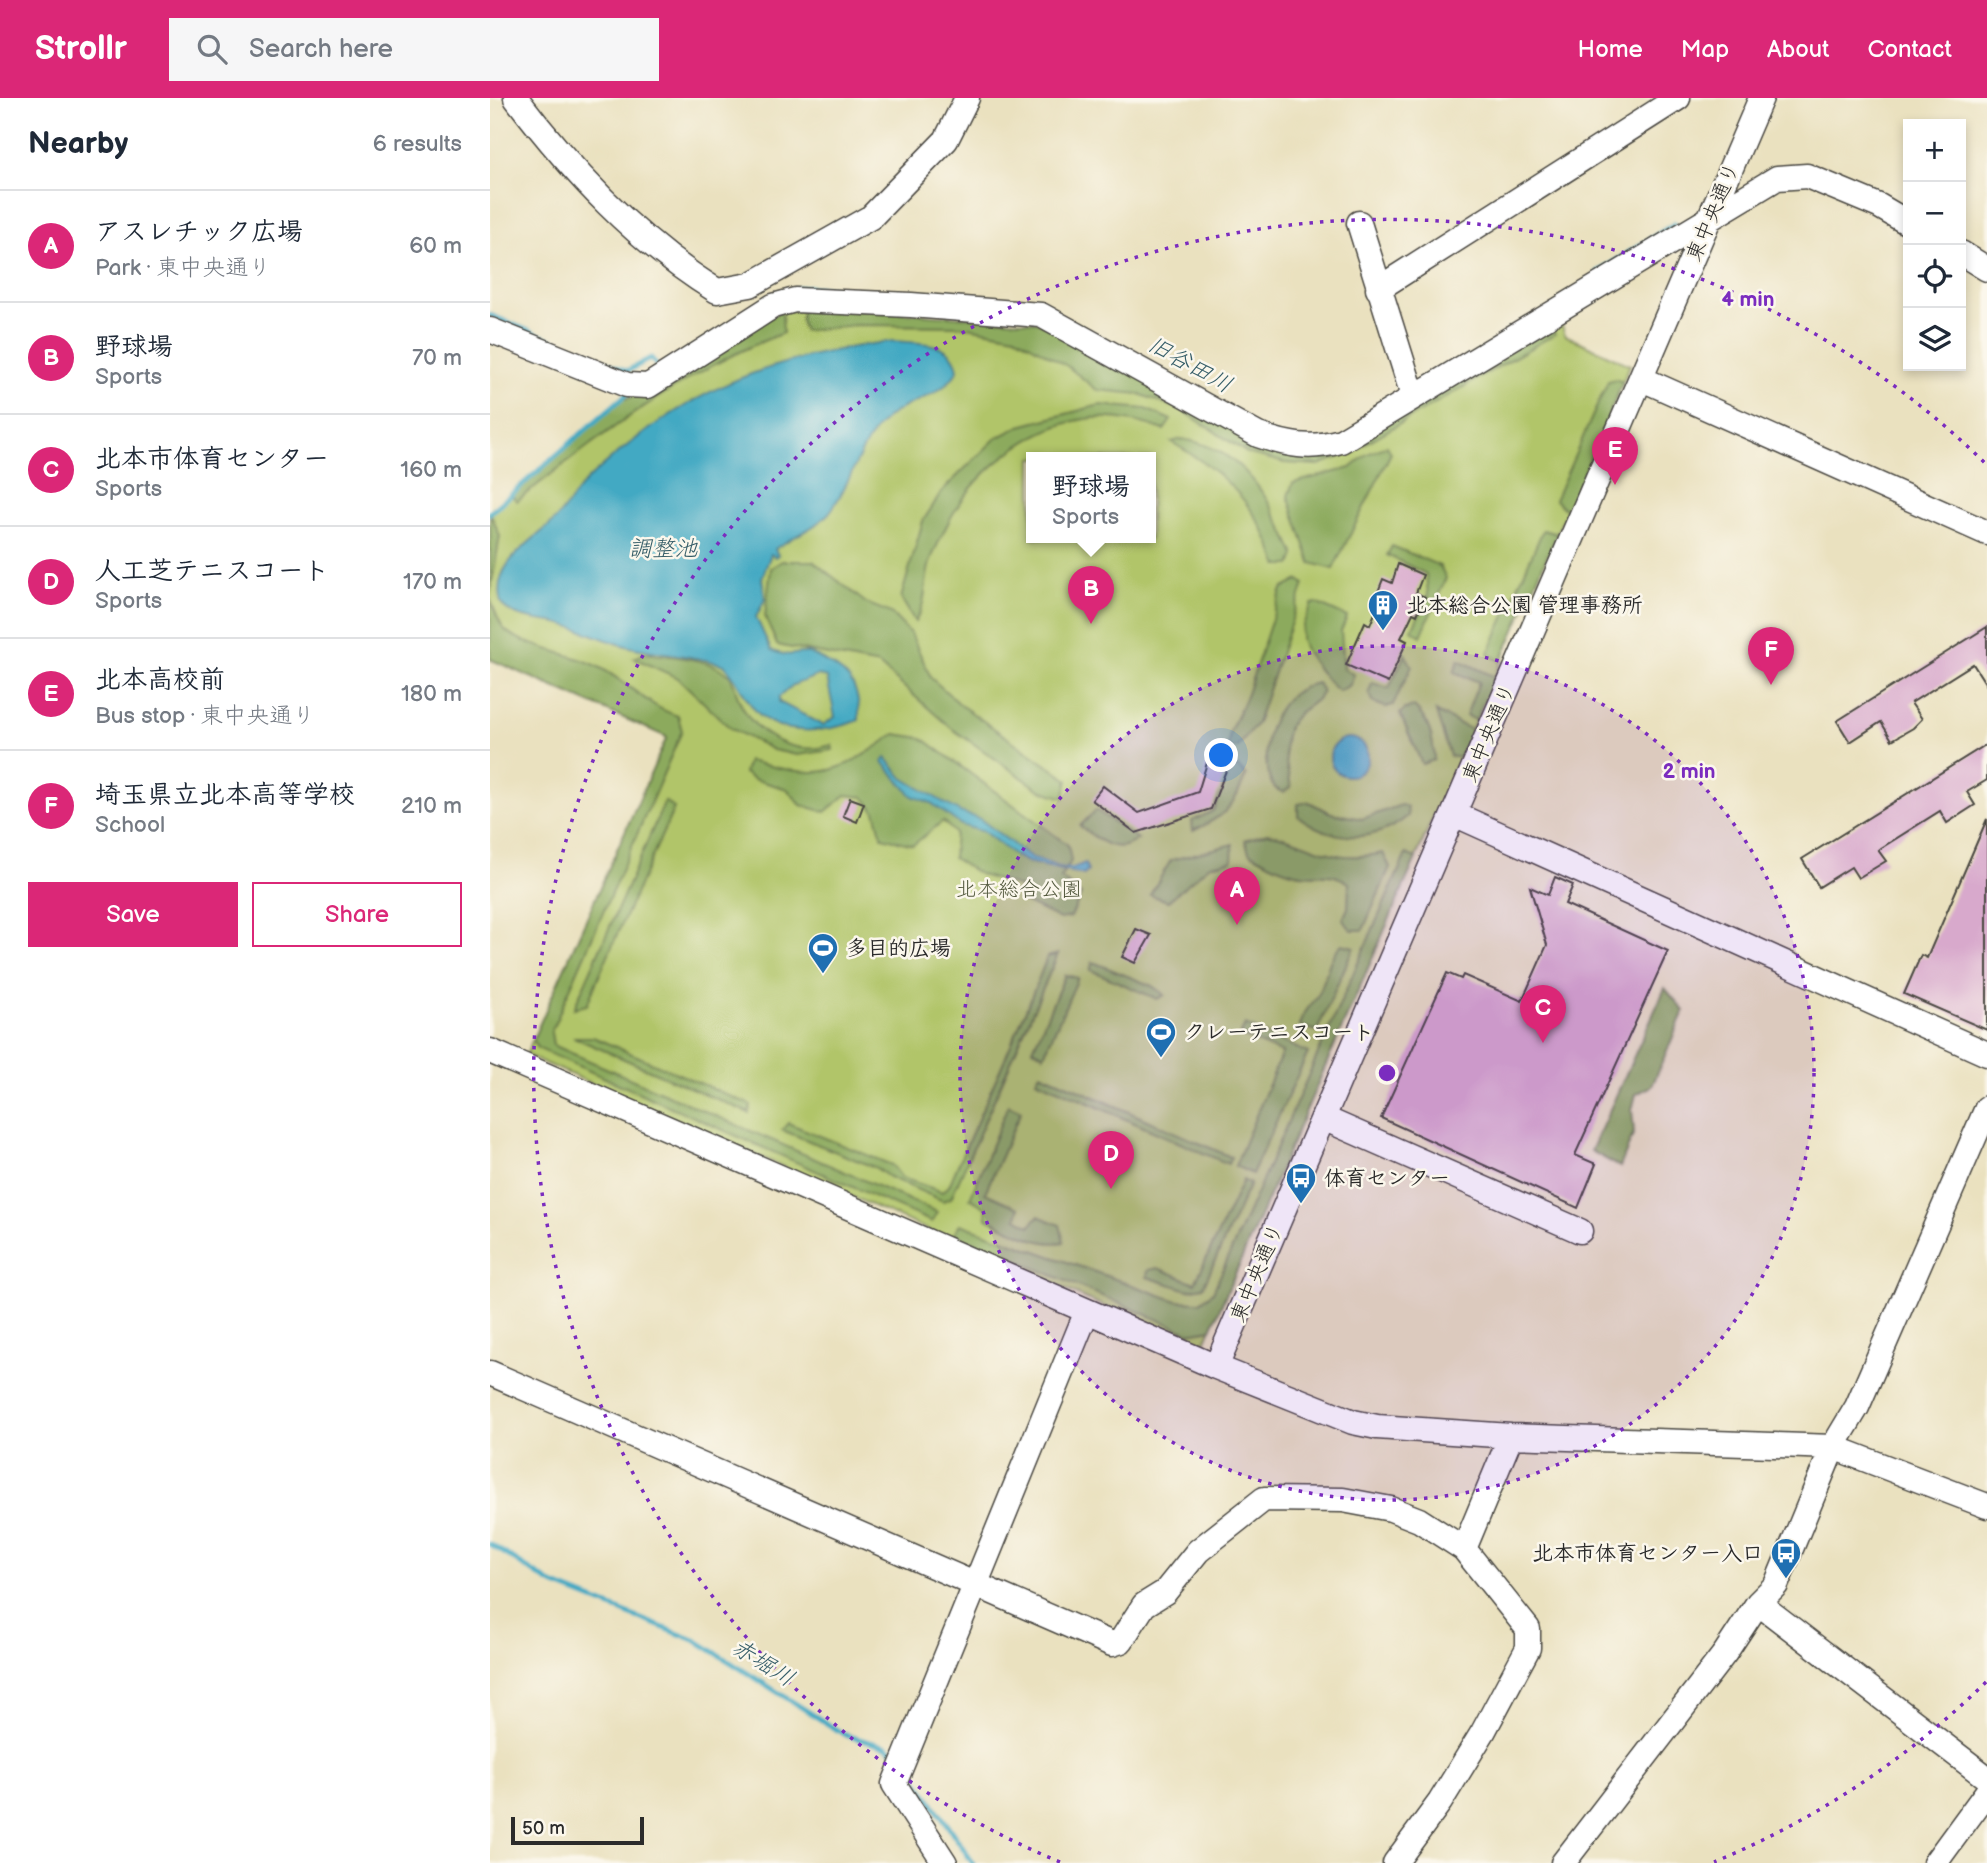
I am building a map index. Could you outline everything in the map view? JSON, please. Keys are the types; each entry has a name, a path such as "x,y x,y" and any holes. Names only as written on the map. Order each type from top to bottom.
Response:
{"street":[{"path":"516,98 563,159 593,192 665,253 717,291 750,285 793,285 911,304 1041,316 1258,435 1294,447 1319,447 1341,441 1777,178 1807,176 1880,206 1903,220"},
{"path":"490,330 627,385 648,386 773,306 871,217 946,140 967,98"},
{"path":"1378,289 1678,98"},
{"name":"東中央通り","path":"1216,1367 1761,98"},
{"path":"1359,223 1409,383 1417,394"},
{"path":"1966,256 1987,269"},
{"path":"1642,379 1987,533"},
{"path":"1454,814 1987,1054"},
{"path":"490,1051 1216,1367 1353,1422 1377,1427 1511,1436 1833,1447 1987,1506"},
{"path":"1563,1863 1725,1653 1758,1603 1776,1585 1833,1447 1857,1407 1987,1108"},
{"path":"1323,1118 1580,1231"},
{"path":"944,1863 894,1784 1087,1311"},
{"path":"490,1373 1112,1644 1121,1641 1144,1605 1165,1592 1198,1551 1264,1499 1343,1500 1391,1509 1419,1520 1464,1549 1528,1629 1528,1648 1448,1791 1395,1863"},
{"path":"1464,1549 1511,1436"},
{"path":"1758,1603 1987,1778"},
{"path":"1935,1863 1987,1792"}],"green space":[{"path":"803,306 1038,322 1314,454 1550,327 1555,334 1345,455 1319,465 1285,463 1247,453 1182,410 1139,394 1097,390 1067,366 1015,336 962,326 856,325 804,331 801,321"},
{"name":"北本総合公園","path":"782,310 1038,322 1314,454 1560,320 1565,335 1630,365 1202,1349 526,1055 667,737 490,659 490,514 623,399 642,395"},
{"path":"782,310 783,333 711,366 677,386 611,429 517,501 511,495 623,399 642,395"},
{"path":"1615,379 1623,382 1567,511 1555,500 1608,381"},
{"path":"1100,405 1146,409 1171,420 1164,430 1125,420 1085,419 1043,432 1003,457 970,489 946,527 931,560 923,603 915,622 901,598 923,521 943,490 995,439 1020,426"},
{"path":"1182,439 1223,454 1240,466 1254,481 1276,516 1295,555 1291,565 1278,565 1261,525 1237,493 1207,466 1171,442"},
{"path":"1387,446 1391,453 1333,569 1311,563 1288,496 1293,483 1350,468 1367,454"},
{"path":"490,512 500,536 490,594"},
{"path":"1543,530 1557,534 1501,661 1488,654"},
{"path":"1392,546 1440,566 1446,578 1421,636 1412,630 1428,595 1426,574 1387,555"},
{"path":"782,561 813,561 866,603 891,613 911,634 931,678 962,706 1068,780 1064,798 1040,790 951,728 879,665 777,645 765,616 771,568"},
{"path":"1299,580 1304,584 1257,723 1238,747 1228,749 1230,731 1247,694 1282,589"},
{"path":"490,599 502,626 511,635 606,671 656,706 678,716 682,731 551,1032 553,1045 937,1212 932,1222 537,1048 533,1039 667,737 490,659"},
{"path":"1316,603 1347,617 1341,631 1344,669 1354,675 1350,685 1339,691 1316,667 1302,643 1303,625 1312,604"},
{"path":"645,653 700,661 721,669 731,677 746,712 765,733 789,745 817,748 832,745 833,750 797,755 773,750 730,728 678,678 634,658"},
{"path":"1405,654 1412,666 1393,705 1385,707 1372,702 1369,692 1372,683 1389,688"},
{"path":"1459,660 1495,677 1476,720 1466,716 1479,682 1454,672"},
{"path":"1317,683 1323,692 1298,714 1287,730 1285,749 1291,787 1284,792 1277,790 1268,773 1266,759 1269,731 1274,718 1292,695"},
{"path":"1414,707 1427,724 1433,746 1434,760 1422,764 1400,714 1405,709"},
{"path":"1436,712 1472,730 1459,758 1450,756"},
{"path":"895,734 922,738 1068,845 1071,861 1061,878 1081,895 1071,917 1060,919 1025,902 1020,887 981,875 953,858 955,833 943,821 913,845 882,837 875,811 864,797 846,795 825,812 801,805 787,789 753,779 744,773 748,761 793,771 826,771 856,759"},
{"path":"1238,767 1246,775 1237,796 1227,810 1193,831 1192,821 1213,811 1230,770"},
{"path":"665,801 674,808 587,1005 574,1008"},
{"path":"1309,802 1331,813 1362,819 1401,805 1407,807 1408,816 1395,825 1367,835 1339,835 1311,825 1298,816 1298,804"},
{"path":"1096,810 1138,839 1122,847 1115,846 1080,826"},
{"path":"1267,833 1334,854 1364,856 1383,853 1390,867 1363,930 1351,930 1343,919 1348,908 1349,883 1330,875 1287,871 1249,852 1245,840"},
{"path":"1233,844 1232,861 1210,865 1168,901 1150,895 1171,860"},
{"path":"1406,854 1416,858 1211,1329 1190,1333 954,1234 960,1224 1177,1301 1200,1302 1213,1292"},
{"path":"1342,944 1354,947 1317,1031 1300,1026 1304,1014 1320,991 1332,956"},
{"path":"1058,954 951,1198 943,1201 889,1177 876,1168 782,1130 788,1123 892,1165 902,1178 943,1192 949,1186 1047,957"},
{"path":"1093,962 1152,986 1165,995 1157,999 1090,970"},
{"path":"1065,975 1078,978 1044,1055 1033,1049"},
{"path":"1665,988 1684,1011 1652,1086 1636,1094 1632,1110 1634,1132 1620,1167 1591,1151"},
{"path":"1245,1025 1308,1053 1252,1174 1235,1166 1282,1053 1240,1035"},
{"path":"573,1037 593,1037 751,1105 749,1113"},
{"path":"1040,1073 1231,1157 1228,1164 1036,1080"},
{"path":"1008,1105 1021,1111 985,1193 1019,1208 1017,1218 1030,1226 1038,1216 1060,1225 1064,1242 1034,1240 1015,1232 987,1218 986,1208 970,1198"},
{"path":"1243,1180 1250,1184 1203,1287 1188,1290 1147,1277 1148,1270 1158,1268 1195,1283"}],"water":[{"name":"調整池","path":"893,341 933,345 950,353 958,370 944,386 897,411 878,427 829,513 817,524 775,549 778,555 775,557 771,554 762,578 765,599 756,617 771,650 787,655 810,654 844,673 856,693 859,720 820,730 791,729 778,725 755,710 724,665 622,645 565,625 521,616 506,609 501,603 501,577 514,556 557,518 589,478 659,422 729,383 766,368 848,348","holes":["819,675 827,678 835,717 823,725 779,702 779,697 793,685"]},
{"path":"1349,738 1363,743 1368,757 1363,771 1349,776 1335,771 1330,757 1335,743"},
{"path":"886,758 903,778 960,812 980,819 1030,857 1062,868 1073,868 1085,863 1088,871 1084,875 1027,862 1015,856 984,832 961,825 931,803 912,796 883,762"}],"building":[{"name":"北本総合公園 管理事務所","path":"1398,564 1423,575 1416,593 1425,597 1417,615 1413,613 1401,638 1407,641 1388,683 1346,665 1365,622 1370,625 1381,599 1376,597 1383,579 1392,583"},
{"path":"1987,627 1987,686 1973,664 1911,703 1922,719 1913,728 1892,740 1881,722 1850,742 1837,721"},
{"path":"1987,744 1987,780 1967,792 1975,805 1947,823 1940,811 1878,850 1886,861 1858,878 1851,867 1819,887 1802,859"},
{"path":"1210,753 1230,760 1211,809 1136,833 1092,800 1103,786 1139,813 1198,792"},
{"path":"850,798 864,803 857,822 843,816"},
{"path":"1987,819 1987,1030 1904,994 1921,955 1927,958"},
{"path":"1555,877 1573,885 1565,904 1668,951 1575,1155 1596,1164 1578,1208 1381,1118 1447,973 1461,979 1463,975 1522,1001 1547,945 1530,887 1548,895"},
{"path":"1136,929 1151,935 1135,963 1122,957"}],"waterway":[{"name":"旧谷田川","path":"1598,272 1674,224"},
{"name":"旧谷田川","path":"795,289 807,287 848,290"},
{"path":"490,315 627,371 651,358 657,366"},
{"path":"490,513 628,393"},
{"name":"赤堀川","path":"490,1544 550,1583 697,1641 845,1735 887,1747 899,1757"},
{"name":"赤堀川","path":"908,1767 973,1863"}],"place":[{"name":"北本高校前","path":"1615,485"},
{"name":"野球場","path":"1091,624"},
{"name":"北本総合公園 管理事務所","path":"1383,632"},
{"name":"埼玉県立北本高等学校","path":"1771,685"},
{"name":"アスレチック広場","path":"1237,925"},
{"name":"多目的広場","path":"823,975"},
{"name":"北本市体育センター","path":"1543,1043"},
{"name":"クレーテニスコート","path":"1161,1059"},
{"name":"人工芝テニスコート","path":"1111,1189"},
{"name":"体育センター","path":"1301,1205"},
{"name":"北本市体育センター入口","path":"1786,1580"}]}
